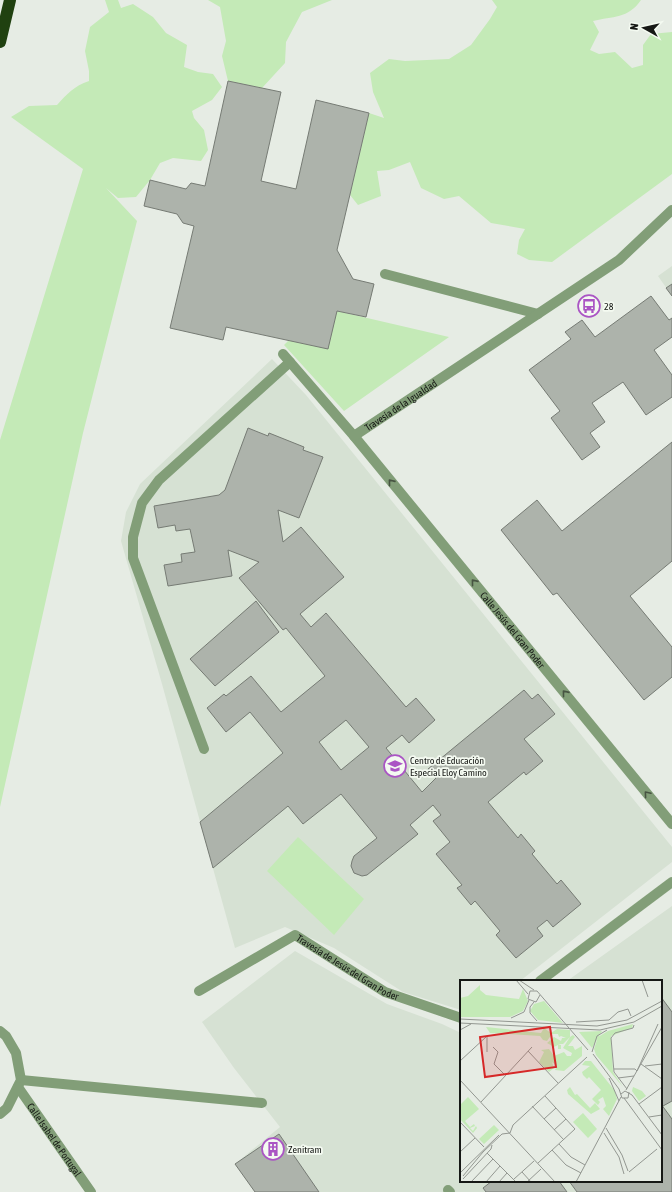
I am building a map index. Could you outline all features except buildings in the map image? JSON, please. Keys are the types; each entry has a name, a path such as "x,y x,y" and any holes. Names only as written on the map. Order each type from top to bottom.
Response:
{"highway":[{"path":"0,42 10,0"}],"street":[{"name":"Travesía de la Igualdad","path":"283,354 354,436 619,260 672,210"},
{"path":"385,274 538,314"},
{"path":"204,748 133,558 133,537 142,503 159,480 290,362"},
{"name":"Calle Jesús del Gran Poder","path":"354,436 672,824"},
{"path":"541,980 672,882"},
{"name":"Travesía de Jesús del Gran Poder","path":"199,991 295,935 385,992 460,1018"},
{"path":"0,1031 6,1036 16,1053 19,1084 7,1108 0,1114"},
{"path":"19,1084 262,1103"},
{"name":"Calle Isabel de Portugal","path":"19,1084 91,1192"}],"shaded area":[{"path":"672,266 672,296 658,276"},
{"name":"Centro de Educación Especial Eloy Camino","path":"272,359 306,395 672,847 672,862 521,980 460,980 460,1010 403,992 334,948 285,927 235,948 121,541 126,512 140,484"},
{"path":"672,906 672,1192 255,1192 235,1164 280,1127 234,1068 202,1022 295,951 387,1004 442,1024 460,1033 460,1182 662,1182 662,980 568,980"}],"green space":[{"path":"105,0 118,0 121,8 133,4 153,17 166,33 187,45 184,67 198,72 213,74 222,87 212,100 192,111 194,118 204,130 208,150 201,161 173,158 160,163 150,180 136,197 118,198 106,188 137,221 83,433 0,807 0,440 83,169 11,117 29,106 57,105 75,88 89,81 89,71 85,51 90,27 109,12"},
{"path":"208,0 332,0 302,12 286,42 285,63 262,88 228,81 222,56 226,41 220,7"},
{"path":"492,0 641,0 631,11 625,14 593,21 599,32 590,50 599,54 615,52 632,68 643,65 643,45 651,34 672,32 672,174 552,262 529,260 517,254 519,240 525,229 491,223 459,196 444,199 421,188 410,162 389,170 377,171 381,196 358,205 350,195 369,113 384,118 373,92 370,73 389,59 405,61 449,59 471,45 490,19 497,7"},
{"path":"337,311 449,337 344,411 284,345 289,340"},
{"path":"298,837 364,899 334,935 267,871"}],"place":[{"name":"28","path":"589,306"},
{"name":"Centro de Educación Especial Eloy Camino","path":"395,766"},
{"name":"Zenitram","path":"273,1149"}]}
